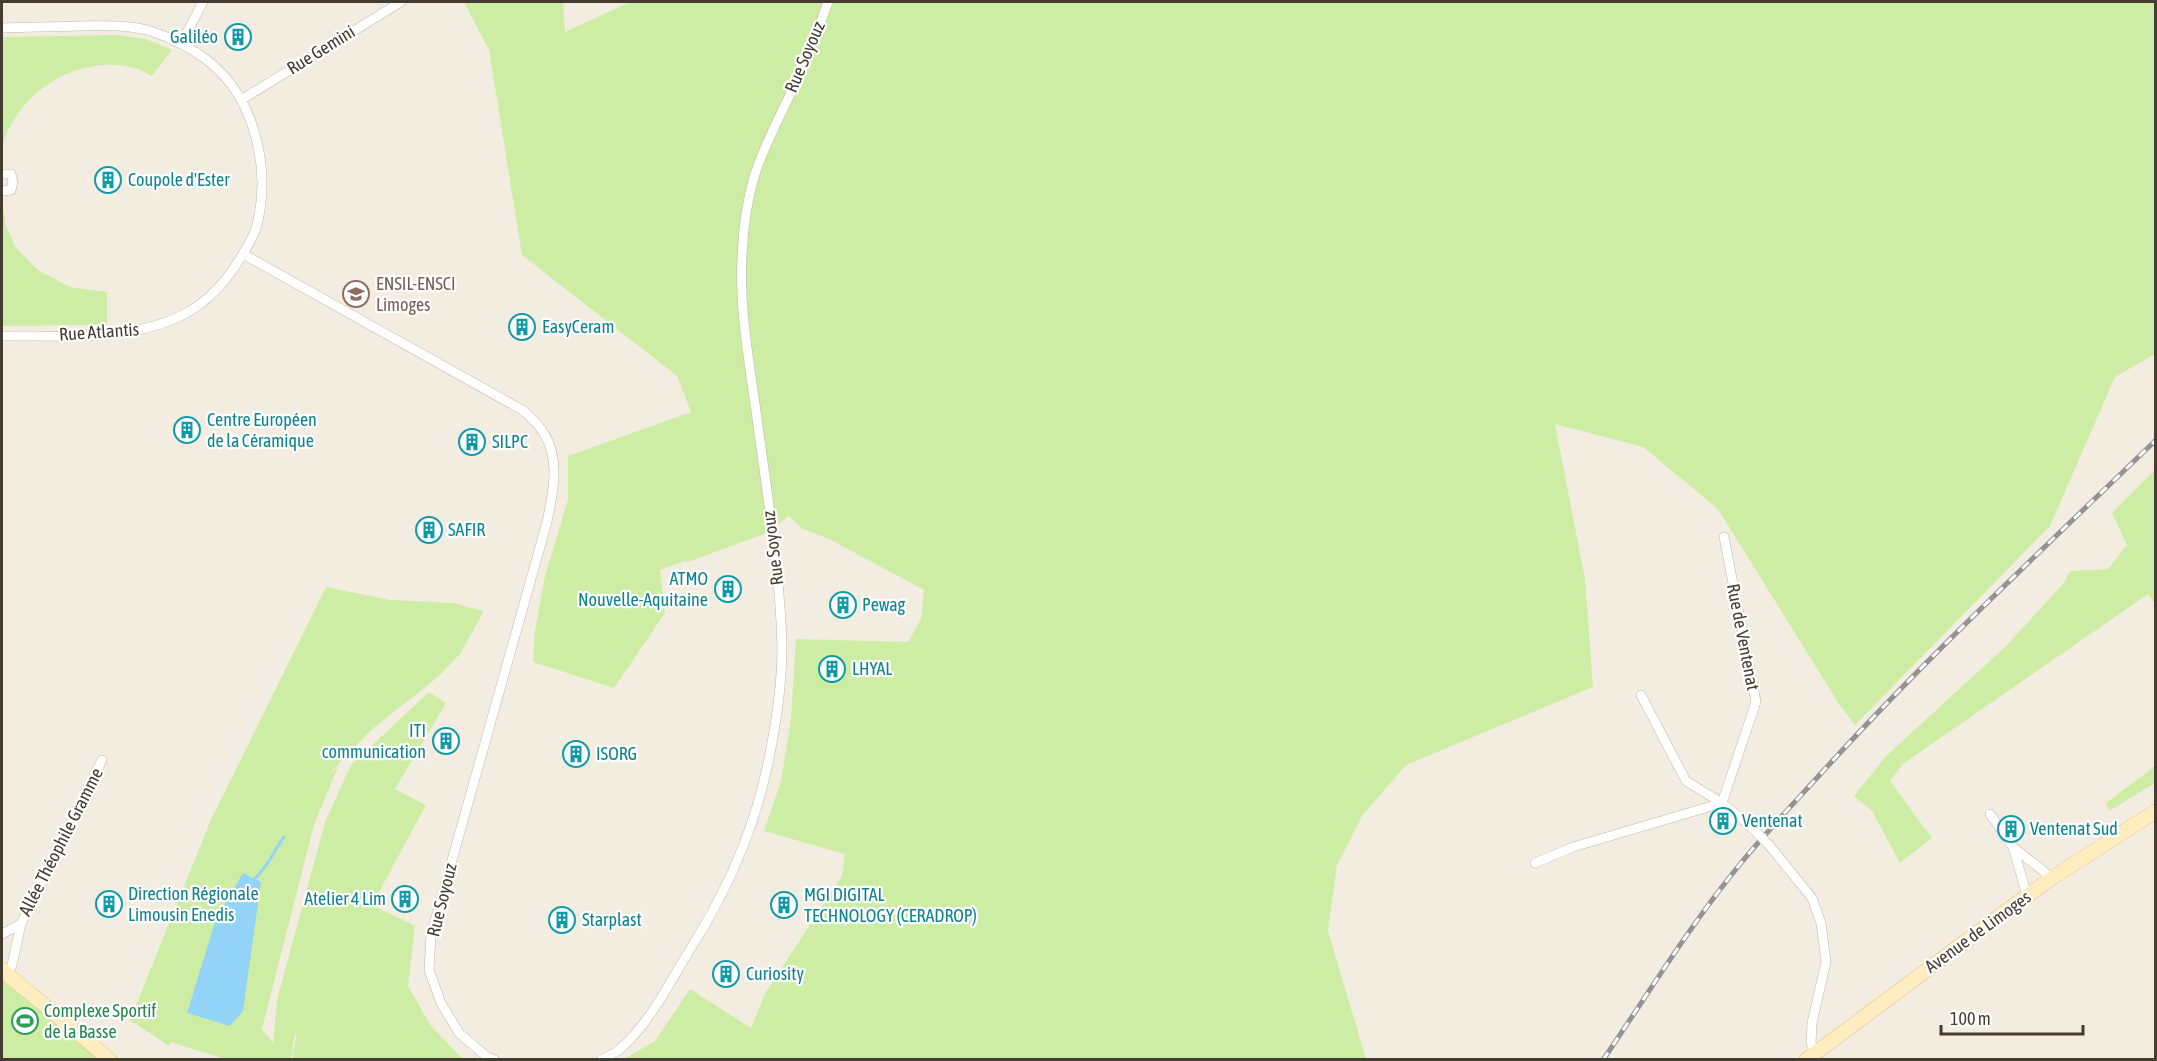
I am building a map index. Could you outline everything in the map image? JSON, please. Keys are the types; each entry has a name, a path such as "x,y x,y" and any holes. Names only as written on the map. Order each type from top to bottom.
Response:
{"main road":[{"name":"Avenue de Limoges","path":"1810,1056 2052,878 2156,811"},
{"path":"4,972 110,1059"}],"street":[{"path":"181,44 203,2"},
{"name":"Rue Gemini","path":"241,100 401,2"},
{"name":"Rue Soyouz","path":"601,1059 620,1050 634,1033 711,918 740,858 769,763 779,698 782,648 771,528 743,315 742,257 746,215 754,175 771,130 794,87 817,34 828,2"},
{"name":"Rue Atlantis","path":"2,28 127,26 151,32 181,44 209,62 231,85 241,100 261,156 262,178 257,226 243,254 232,272 209,297 191,311 148,329 109,335 2,336"},
{"path":"2,174 11,174 13,182 11,190 2,191"},
{"name":"Rue Soyouz","path":"243,254 524,411 543,432 551,453 556,479 547,522 431,935 429,970 441,1003 459,1033 486,1056 495,1059"},
{"name":"Rue de Ventenat","path":"1722,803 1756,702 1724,537"},
{"path":"1641,695 1686,781 1722,803 1750,826 1769,845 1812,898 1821,923 1826,962 1812,1023 1810,1056"},
{"name":"Allée Théophile Gramme","path":"4,972 12,965 21,924 102,760"},
{"path":"1535,863 1573,847 1722,803"},
{"path":"1989,814 2013,847 2052,878"},
{"path":"2013,847 2027,896"},
{"name":"Allée Théophile Gramme","path":"2,934 21,924"}],"green space":[{"path":"464,2 563,2 565,32 630,2 2155,2 2155,354 2115,377 2050,526 1855,725 1839,704 1718,509 1643,447 1555,424 1585,579 1593,687 1406,765 1362,816 1337,865 1328,931 1366,1059 624,1059 655,1041 690,989 751,1028 766,992 842,876 845,854 764,831 781,781 791,719 796,639 908,642 921,619 924,590 829,539 803,529 789,516 764,534 660,570 665,613 614,688 533,662 535,630 545,576 568,500 568,456 691,412 677,376 522,255 489,50"},
{"path":"117,35 146,39 172,50 152,76 134,68 110,65 89,67 69,73 50,83 20,111 9,129 2,149 2,37"},
{"path":"2,202 6,226 16,248 38,270 70,287 107,292 107,325 2,326"},
{"path":"2155,470 2155,604 2148,594 1903,764 1890,781 1932,838 1900,863 1872,811 1854,796 1886,756 2006,646 2063,584 2070,571 2108,569 2127,545 2112,513"},
{"path":"326,587 391,600 453,603 484,611 460,654 438,677 371,730 329,774 338,767 314,825 262,1029 273,1043 277,1000 325,822 351,765 429,692 446,703 395,789 426,805 372,905 415,926 408,986 431,1026 463,1059 292,1059 297,1031 291,1059 224,1059 171,1042 169,1046 130,1020 210,822"},
{"path":"2155,766 2155,783 2109,811 2106,803"},
{"name":"Complexe Sportif de la Basse","path":"2,980 91,1052 99,1059 2,1059"}],"water":[{"path":"243,873 261,882 243,1011 230,1026 187,1013 216,919"}],"waterway":[{"path":"252,881 284,837"}],"railway":[{"path":"1603,1060 1704,911 1772,827 1865,726 1946,643 2156,440"}],"place":[{"name":"Galiléo","path":"238,37"},
{"name":"Coupole d'Ester","path":"108,180"},
{"name":"ENSIL-ENSCI Limoges","path":"356,294"},
{"name":"EasyCeram","path":"522,327"},
{"name":"Centre Européen de la Céramique","path":"187,430"},
{"name":"SILPC","path":"472,442"},
{"name":"SAFIR","path":"429,530"},
{"name":"ATMO Nouvelle-Aquitaine","path":"728,589"},
{"name":"Pewag","path":"843,605"},
{"name":"LHYAL","path":"832,669"},
{"name":"ITI communication","path":"446,741"},
{"name":"ISORG","path":"576,754"},
{"name":"Ventenat","path":"1723,821"},
{"name":"Ventenat Sud","path":"2011,829"},
{"name":"Atelier 4 Lim","path":"405,899"},
{"name":"Direction Régionale Limousin Enedis","path":"109,904"},
{"name":"MGI DIGITAL TECHNOLOGY (CERADROP)","path":"784,905"},
{"name":"Starplast","path":"562,920"},
{"name":"Curiosity","path":"726,974"},
{"name":"Complexe Sportif de la Basse","path":"25,1021"}]}
